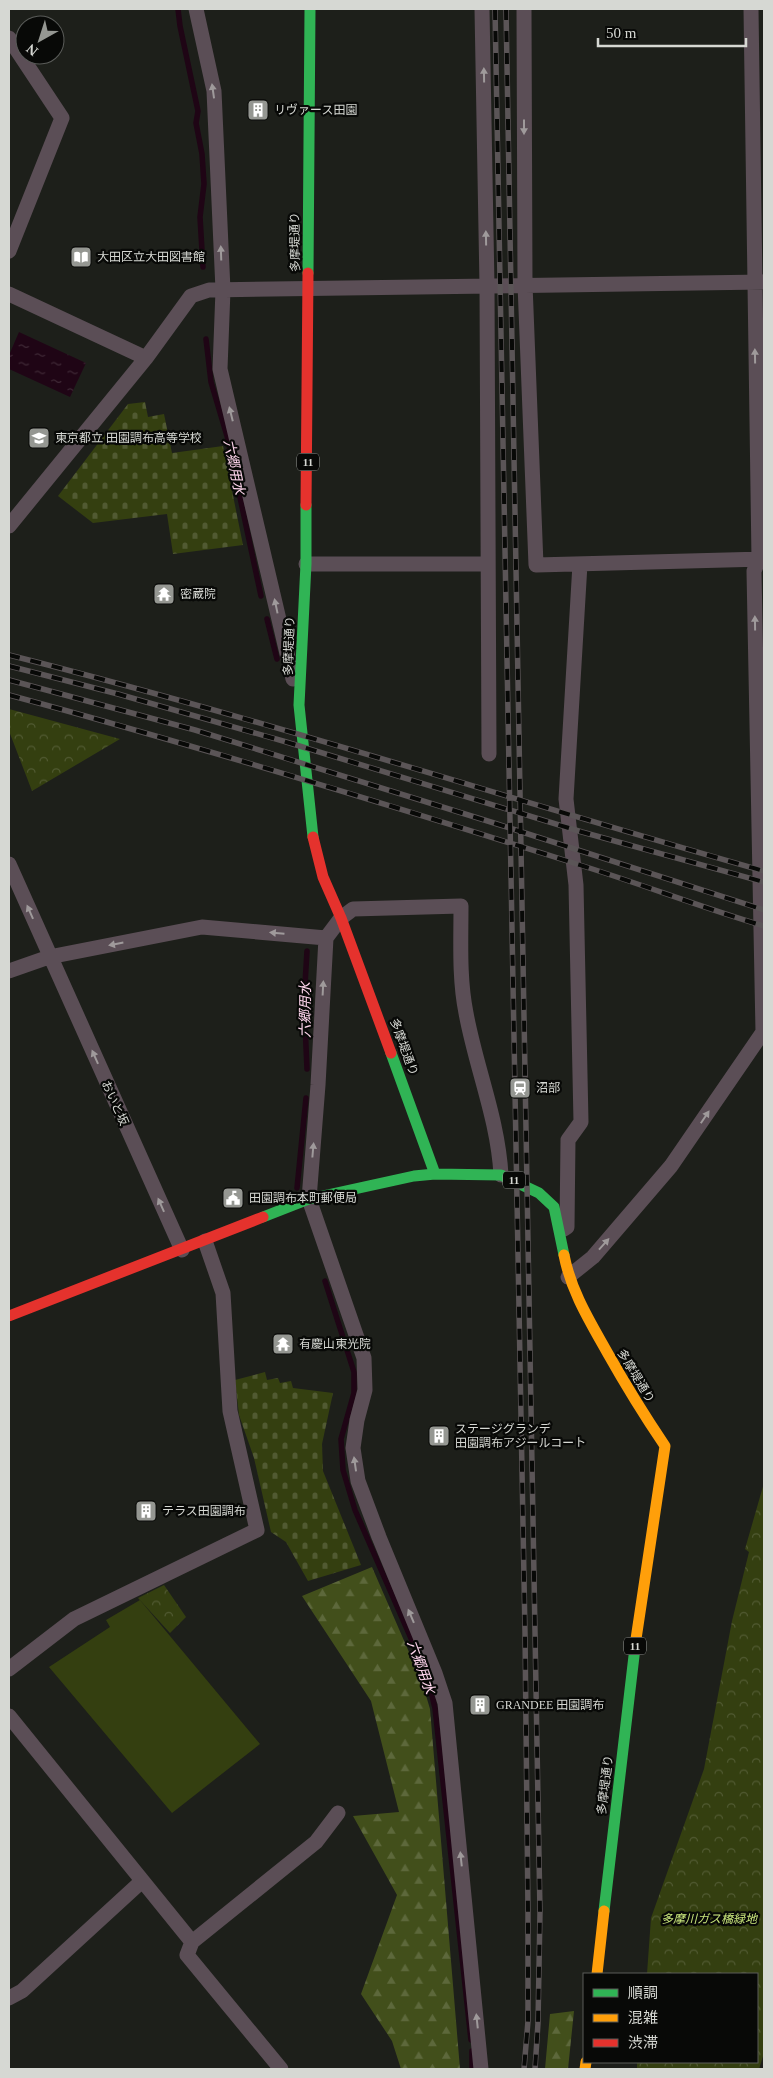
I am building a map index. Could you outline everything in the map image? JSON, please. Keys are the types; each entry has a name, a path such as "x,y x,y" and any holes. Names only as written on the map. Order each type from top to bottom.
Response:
{"main road":[{"name":"多摩堤通り","path":"310,9 306,564 299,705 314,846 323,877 341,918 435,1174 501,1175 539,1193 554,1207 568,1277 577,1300 641,1411 663,1440 666,1451 638,1618 597,1973"},
{"path":"9,1316 309,1199 414,1176 435,1174"}],"street":[{"path":"196,9 214,91 223,290 220,369 299,705"},
{"path":"482,9 487,286 489,754"},
{"path":"524,9 525,284 536,565 762,559"},
{"path":"568,1277 593,1256 672,1166 763,1032 754,571 762,559 759,282 751,9"},
{"path":"9,38 62,118 9,251"},
{"path":"9,526 146,358 191,296 209,290 759,282"},
{"path":"9,294 146,358"},
{"path":"306,564 488,564"},
{"path":"559,1233 567,1226 568,1140 581,1122 576,885 566,799 580,564"},
{"name":"おいと坂","path":"9,864 49,957 182,1250"},
{"path":"481,2069 445,1703 435,1673 378,1537 358,1481 353,1448 357,1420 365,1390 364,1358 309,1199 318,1084 326,938 341,918 353,909 461,906 461,967 466,1013 497,1134 501,1175"},
{"path":"9,971 49,957 202,927 326,938"},
{"path":"9,1669 74,1619 257,1530 230,1411 223,1293 204,1240"},
{"path":"9,1716 192,1942"},
{"path":"281,2069 187,1955 192,1942 316,1842 338,1813"},
{"path":"9,1998 22,1991 142,1881"}],"green space":[{"path":"145,402 148,417 164,414 172,453 223,446 243,545 173,554 167,514 93,523 58,496 128,404"},
{"path":"9,709 120,739 32,791 9,731"},
{"path":"265,1372 267,1380 278,1378 280,1383 291,1381 293,1388 333,1393 322,1444 323,1471 361,1565 308,1581 286,1542 271,1532 254,1458 239,1415 235,1380"},
{"name":"多摩川ガス橋緑地","path":"764,1483 764,2053 759,2069 637,2069 637,2063 758,2063 758,1973 647,1973 651,1918 704,1769 732,1621 749,1552 745,1549"},
{"path":"372,1567 422,1682 430,1709 460,2069 401,2069 392,2041 361,1994 397,1895 353,1816 399,1812 371,1701 302,1596"},
{"path":"164,1585 186,1617 170,1633 138,1598"},
{"path":"140,1600 260,1744 172,1813 49,1667 110,1627 106,1620"},
{"path":"574,2011 568,2069 545,2069 550,2014"}],"water":[{"path":"19,332 86,363 70,397 9,369 9,355"}],"waterway":[{"path":"178,9 198,111 196,123 202,154 204,184 200,217 203,267"},
{"name":"六郷用水","path":"206,339 211,382 227,436 261,596"},
{"path":"267,619 277,659"},
{"name":"六郷用水","path":"307,951 304,1001 307,1069"},
{"name":"六郷用水","path":"297,1188 306,1098"},
{"name":"六郷用水","path":"325,1281 354,1372 354,1393 341,1439 343,1470 355,1510 427,1675 435,1708 471,2040"},
{"name":"六郷用水","path":"472,2051 472,2069"}],"railway":[{"path":"495,9 525,1633 528,2021 524,2069"},
{"path":"506,9 540,1912 538,2023 535,2069"},
{"path":"9,655 199,706 764,871"},
{"path":"9,666 118,694 283,741 582,832 764,882"},
{"path":"9,680 195,730 494,823 764,910"},
{"path":"9,695 153,735 369,799 606,873 764,926"}],"traffic: fast":[{"path":"308,273 310,9"},
{"path":"306,505 306,564 299,705 313,837"},
{"path":"391,1053 435,1174 501,1175 539,1193 554,1207 564,1255"},
{"path":"263,1217 309,1199 414,1176 435,1174"},
{"path":"604,1911 636,1639"}],"traffic: slow":[{"path":"564,1255 571,1281 587,1317 628,1388 665,1446 636,1639"},
{"path":"597,1973 604,1911"},
{"path":"585,2069 586,2063"}],"traffic: jam":[{"path":"306,505 308,273"},
{"path":"313,837 323,877 341,918 391,1053"},
{"path":"9,1316 263,1217"}],"place":[{"name":"リヴァース田園","path":"258,110"},
{"name":"大田区立大田図書館","path":"81,257"},
{"name":"東京都立 田園調布高等学校","path":"39,438"},
{"name":"密蔵院","path":"164,594"},
{"name":"沼部","path":"520,1088"},
{"name":"田園調布本町郵便局","path":"233,1198"},
{"name":"有慶山東光院","path":"283,1344"},
{"name":"ステージグランデ 田園調布アジールコート","path":"439,1436"},
{"name":"テラス田園調布","path":"146,1511"},
{"name":"GRANDEE 田園調布","path":"480,1705"}]}
